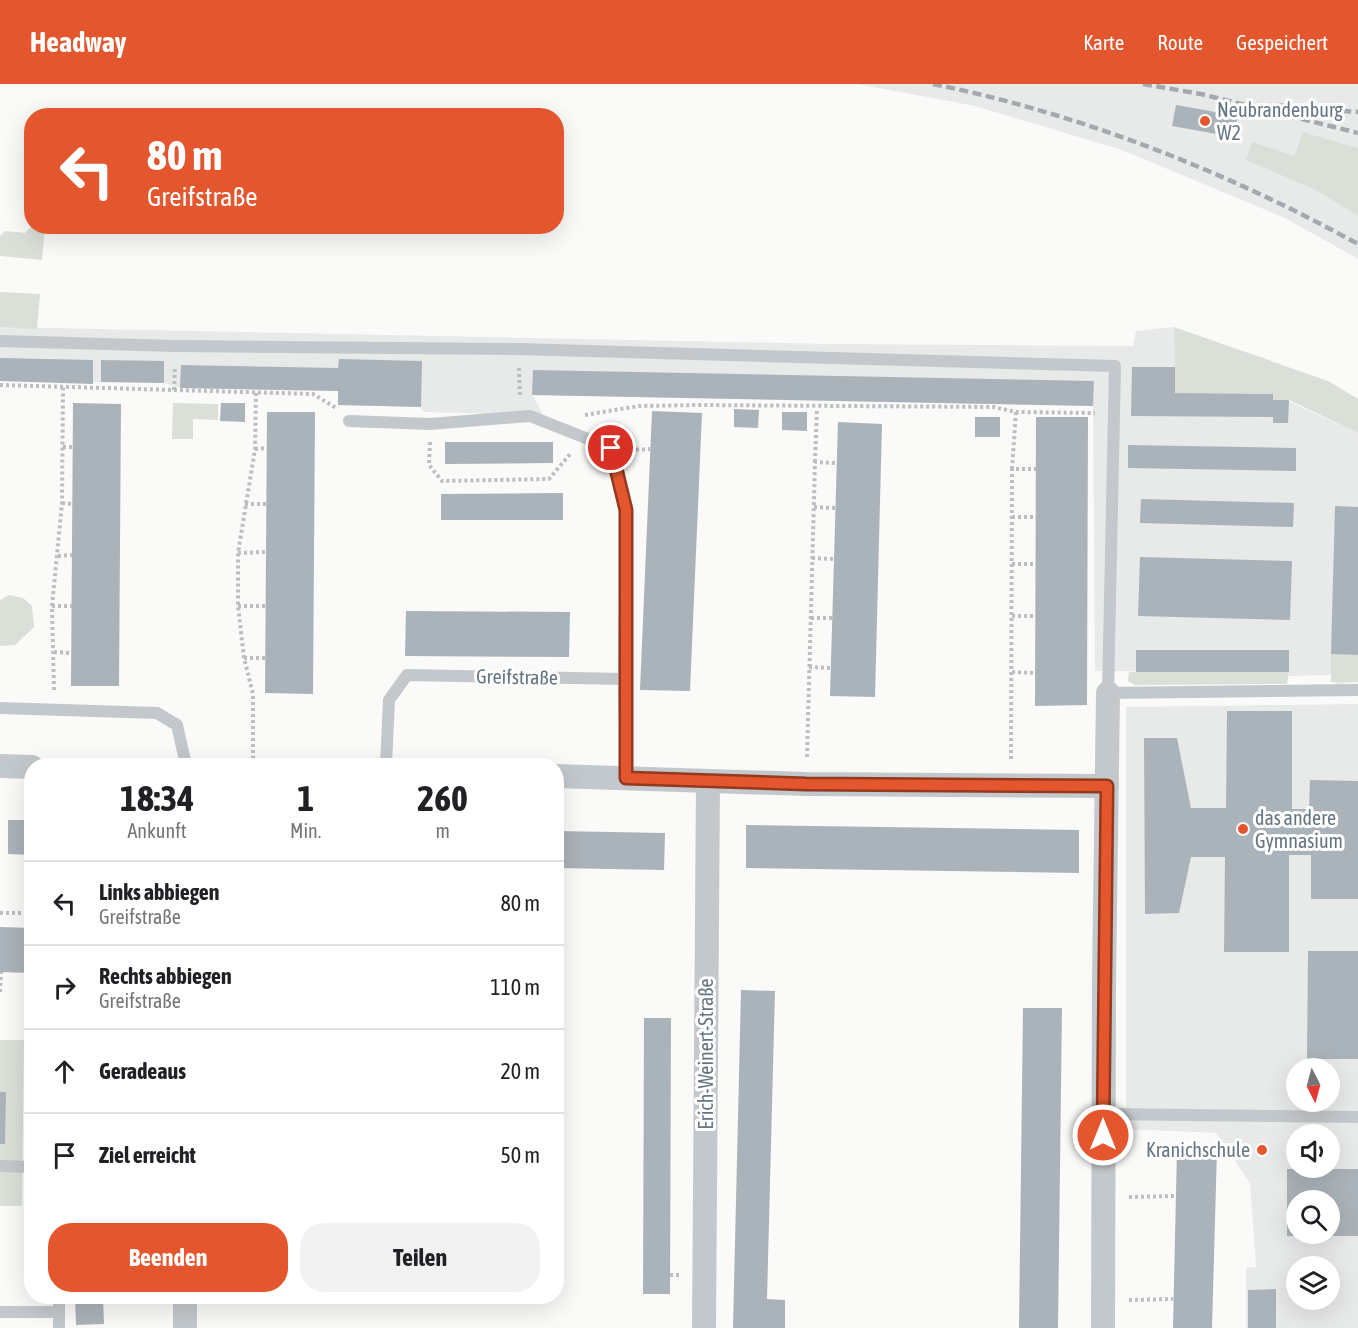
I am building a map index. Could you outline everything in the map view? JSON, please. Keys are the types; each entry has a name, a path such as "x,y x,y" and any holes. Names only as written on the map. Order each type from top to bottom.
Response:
{"street":[{"path":"1103,1328 1108,693"},
{"path":"0,766 24,767"},
{"path":"564,776 806,784 1107,786"},
{"name":"Erich-Weinert-Straße","path":"704,1328 708,780"},
{"path":"185,1304 185,1328"}],"lane":[{"path":"0,341 175,346 518,349 1115,366 1108,693 1358,690"},
{"path":"349,421 430,423 530,416 614,450 626,510 624,679 626,778"},
{"name":"Greifstraße","path":"386,758 389,700 407,675 624,679"},
{"path":"0,708 157,713 177,725 184,758"},
{"path":"1103,1114 1358,1117"},
{"path":"0,1166 24,1167"},
{"path":"59,1304 59,1328"},
{"path":"0,1312 59,1312"}],"path":[{"path":"518,349 520,416"},
{"path":"0,386 313,394 341,411 349,421"},
{"path":"54,709 52,606 62,503 63,387"},
{"path":"253,758 253,694 244,658 238,606 238,553 255,449 256,392"},
{"path":"552,424 599,411 639,406 994,407 1016,412 1114,413"},
{"path":"806,784 817,408"},
{"path":"1011,785 1012,469 1016,412"},
{"path":"430,423 429,465 442,481 549,479 584,437"},
{"path":"63,447 73,447"},
{"path":"255,449 267,448"},
{"path":"815,462 837,463"},
{"path":"1012,469 1036,469"},
{"path":"62,503 72,504"},
{"path":"245,504 266,504"},
{"path":"814,507 836,508"},
{"path":"1012,517 1036,517"},
{"path":"238,553 266,552"},
{"path":"58,556 72,555"},
{"path":"812,558 834,559"},
{"path":"1012,564 1036,564"},
{"path":"52,606 72,606"},
{"path":"238,606 265,606"},
{"path":"1012,616 1035,616"},
{"path":"811,618 832,618"},
{"path":"54,652 71,653"},
{"path":"244,658 265,658"},
{"path":"809,667 831,668"},
{"path":"1012,672 1035,673"},
{"path":"0,913 24,913"},
{"path":"0,992 1,972"},
{"path":"1103,1197 1176,1196"},
{"path":"1103,1300 1173,1299"}],"shaded area":[{"path":"857,84 1358,84 1358,148 1303,132 1294,156 1252,143 1314,189 1358,216 1358,259 1285,218 1122,150 975,106"},
{"path":"1303,132 1358,148 1358,216 1314,189 1246,160 1252,142 1294,156"},
{"path":"5,231 44,234 42,260 0,256 0,236"},
{"path":"0,292 40,294 37,329 0,327"},
{"path":"0,327 830,344 1133,346 1136,331 1174,327 1176,393 1273,394 1358,433 1358,682 1339,684 1331,682 1331,675 1289,676 1289,672 1095,671 1093,406 533,395 543,415 424,412 420,407 338,405 338,391 180,388 164,383 0,381"},
{"path":"1174,327 1328,381 1358,399 1358,433 1289,400 1273,400 1272,394 1175,393"},
{"path":"173,403 218,404 218,420 193,419 193,439 172,439"},
{"path":"9,595 23,598 32,606 34,627 15,645 0,646 0,600"},
{"path":"1331,654 1358,655 1358,682 1331,682"},
{"path":"1129,672 1289,672 1287,684 1135,685 1128,681"},
{"path":"1358,704 1358,1328 1246,1328 1246,1268 1256,1267 1250,1183 1216,1133 1126,1129 1126,707"},
{"path":"0,1040 24,1040 22,1206 0,1206"}],"building":[{"name":"Neubrandenburg W2","path":"1176,105 1238,116 1234,137 1172,126"},
{"path":"0,358 93,360 93,384 0,381"},
{"path":"339,359 422,361 421,407 338,405 338,391 180,388 181,365 338,368"},
{"path":"101,360 164,361 164,383 101,382"},
{"path":"1132,367 1175,367 1175,393 1273,394 1273,400 1289,400 1288,423 1273,423 1273,417 1131,416"},
{"path":"533,370 1094,381 1093,406 532,395"},
{"path":"73,403 121,404 119,686 71,686"},
{"path":"221,403 245,403 245,422 220,421"},
{"path":"734,409 759,410 758,428 734,427"},
{"path":"652,411 702,413 690,691 640,690"},
{"path":"267,412 315,412 313,694 265,693"},
{"path":"782,412 807,412 807,431 782,430"},
{"path":"975,417 1000,417 1000,437 975,437"},
{"path":"1036,417 1088,417 1087,705 1035,706"},
{"path":"838,422 882,424 875,697 830,696"},
{"path":"445,442 553,442 553,463 445,464"},
{"path":"1128,445 1296,448 1296,471 1128,468"},
{"path":"563,493 563,520 441,520 441,494"},
{"path":"1141,499 1294,503 1293,527 1140,523"},
{"path":"1335,506 1358,507 1358,655 1331,654"},
{"path":"1140,557 1292,561 1290,620 1138,616"},
{"path":"406,611 570,612 569,657 405,656"},
{"path":"1136,650 1289,650 1289,672 1136,672"},
{"path":"1227,711 1292,711 1292,809 1309,809 1310,780 1358,781 1358,899 1311,899 1311,855 1289,855 1289,952 1224,952 1225,857 1191,857 1179,913 1145,914 1144,738 1177,738 1191,808 1226,808"},
{"path":"8,820 24,820 24,855 8,854"},
{"path":"746,825 1079,830 1079,873 746,868"},
{"path":"564,831 665,833 664,870 564,868"},
{"path":"0,927 24,928 24,973 0,972"},
{"path":"1308,951 1358,951 1358,1059 1307,1058"},
{"path":"741,990 775,991 767,1299 785,1300 785,1328 733,1328"},
{"path":"1023,1008 1062,1008 1058,1328 1019,1328"},
{"path":"644,1018 671,1018 670,1294 643,1294"},
{"path":"0,1092 6,1092 5,1144 0,1144"},
{"path":"1177,1148 1217,1149 1212,1328 1173,1328"},
{"path":"1340,1169 1358,1169 1358,1236 1340,1236 1340,1190 1287,1190 1287,1178 1340,1178"},
{"path":"1276,1289 1276,1328 1248,1328 1248,1290"},
{"path":"75,1304 103,1304 104,1324 76,1325"}],"railway":[{"path":"933,84 1043,111 1151,148 1256,192 1358,244"},
{"path":"1143,84 1201,94 1358,133"},
{"path":"1275,105 1358,112"}],"place":[{"name":"Neubrandenburg W2","path":"1205,121"},
{"name":"das andere Gymnasium","path":"1243,829"},
{"name":"Kranichschule","path":"1262,1150"}],"route":[{"path":"611,448 614,450 626,510 624,679 626,778 806,784 1107,786 1103,1135"}]}
